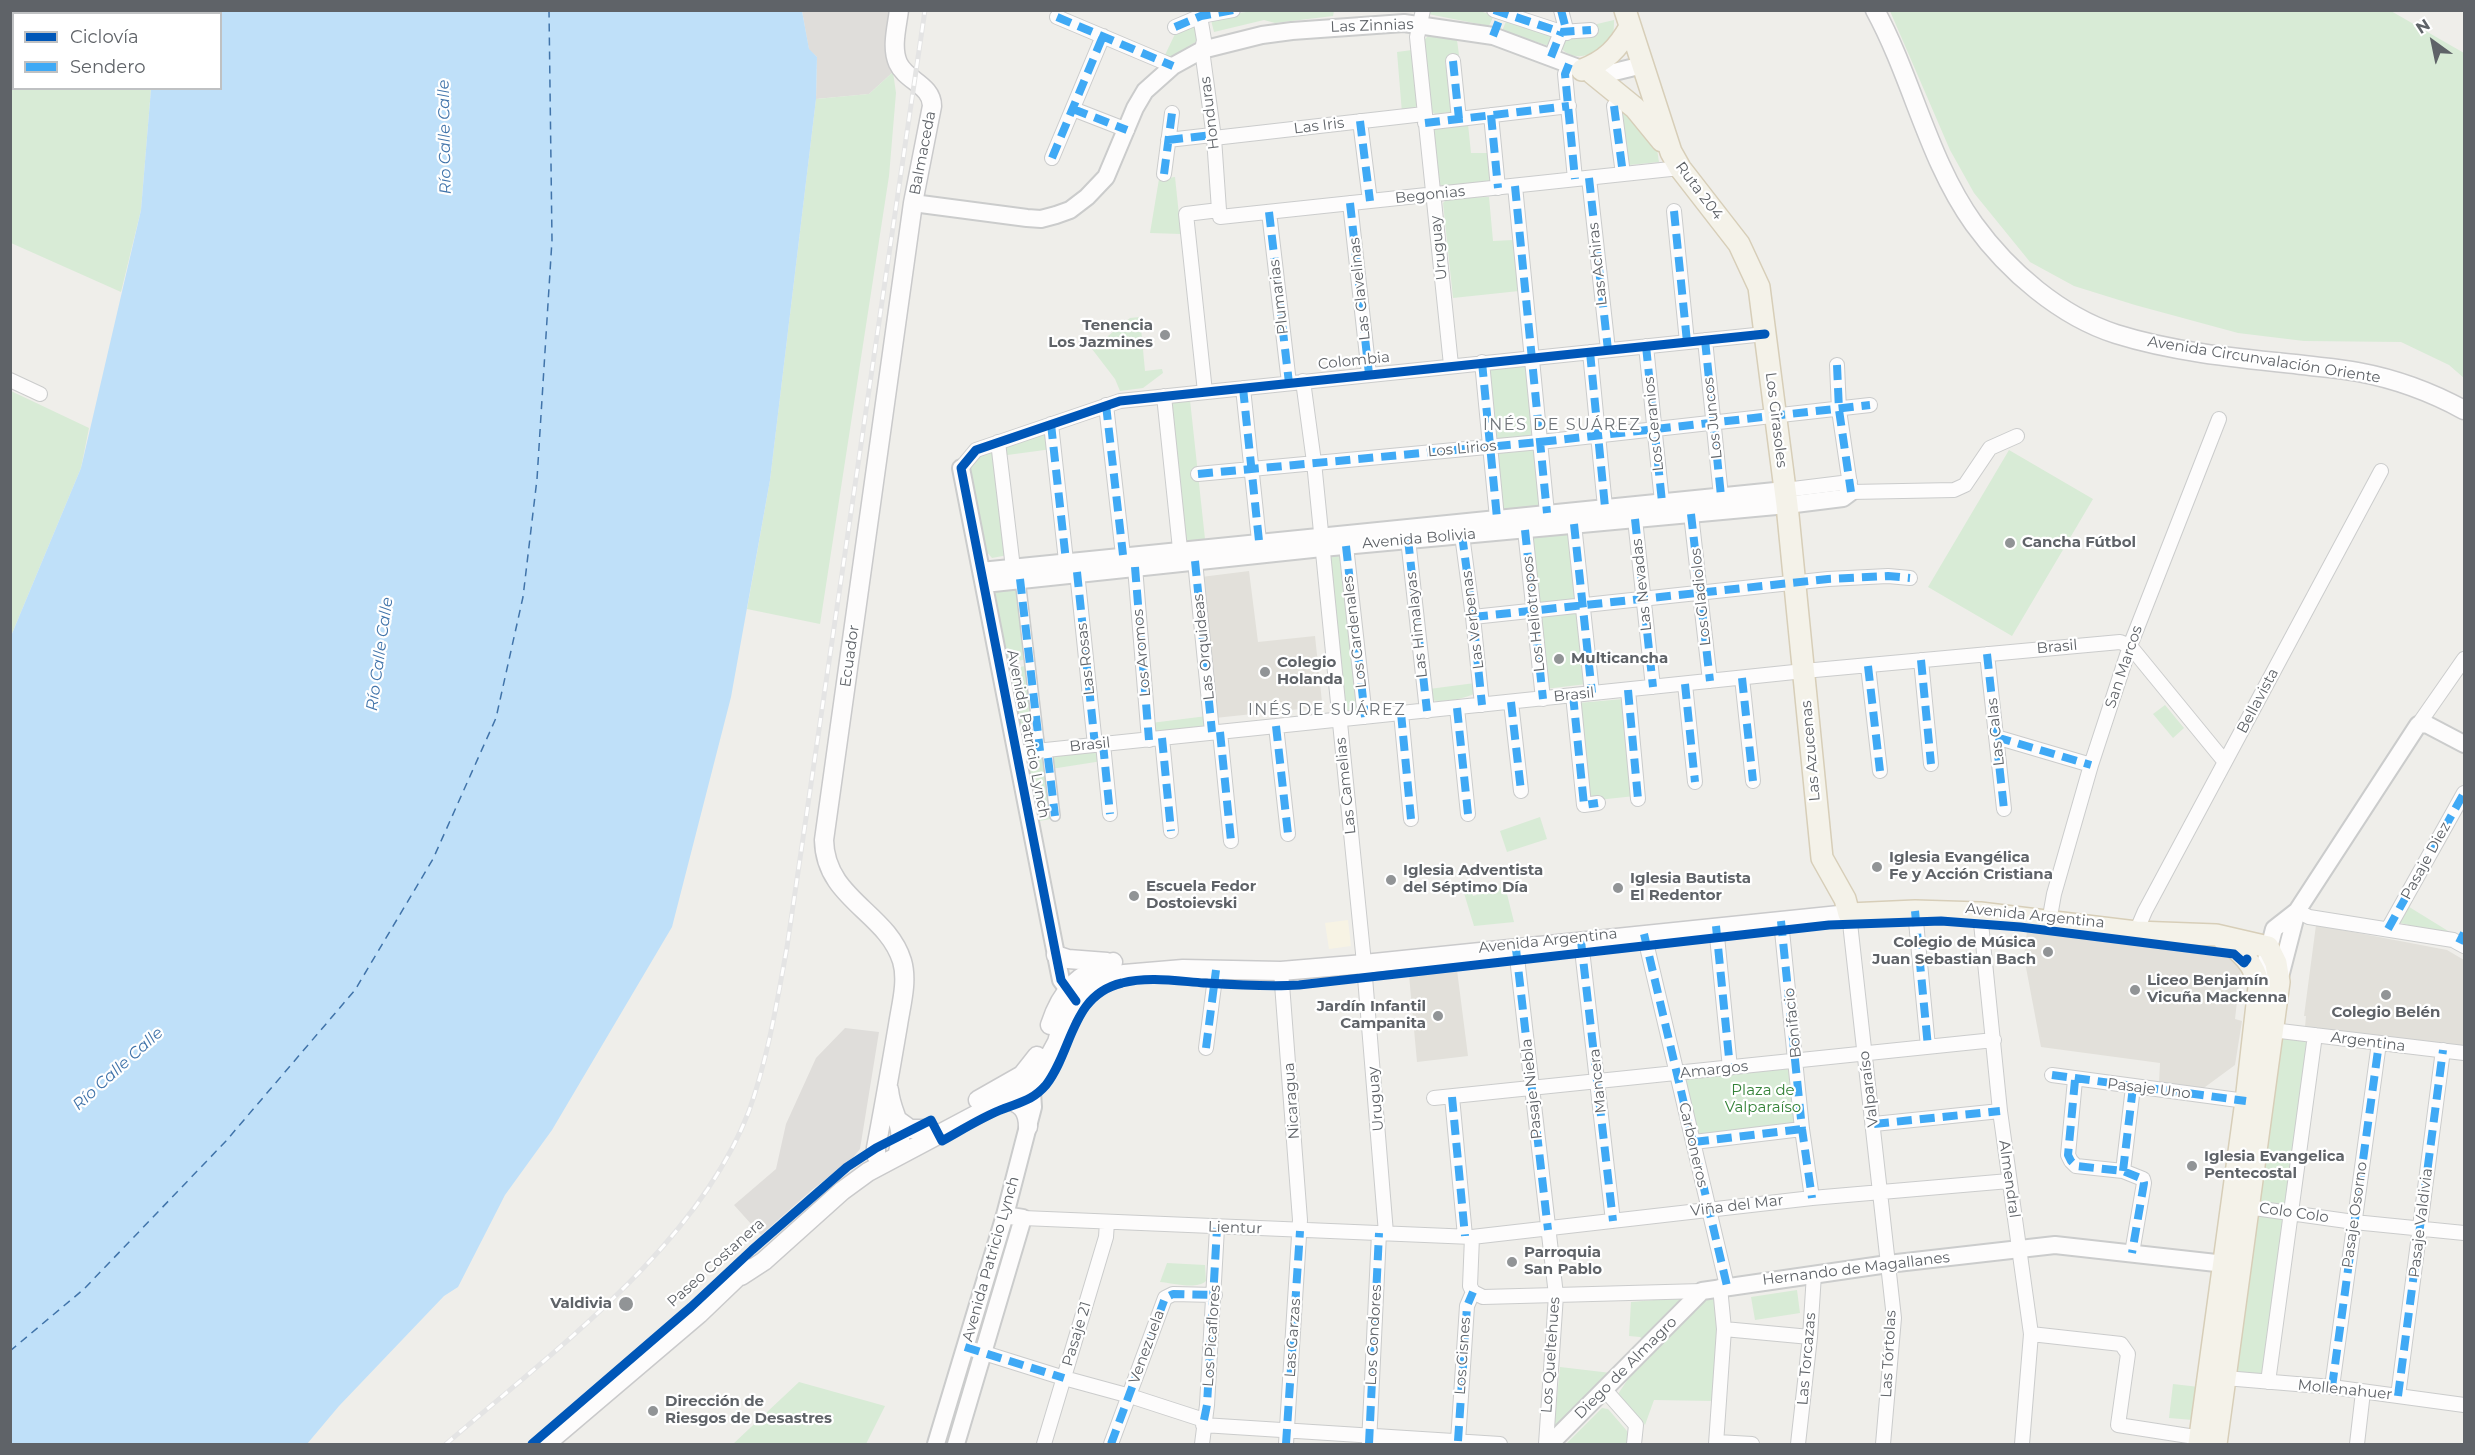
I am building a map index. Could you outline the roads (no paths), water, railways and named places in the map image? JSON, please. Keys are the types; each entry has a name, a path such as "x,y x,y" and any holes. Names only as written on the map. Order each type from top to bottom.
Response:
{"main road":[{"name":"Balmaceda","path":"899,10 895,50 898,62 907,76 929,93 932,101 913,203"},
{"name":"Avenida Circunvalación Oriente","path":"1875,10 1902,68 1944,172 1963,208 2004,260 2055,302 2114,333 2147,342 2227,356 2357,371 2434,394 2464,411"},
{"name":"Ruta 204","path":"1627,19 1676,160 1746,255 1759,287 1766,334"},
{"path":"1581,69 1605,59 1618,47 1627,19"},
{"path":"1581,69 1635,108 1676,160"},
{"name":"Ecuador","path":"889,1082 889,1097 899,1122 889,1154 876,1148 903,991 902,962 888,935 835,879 825,857 824,840 913,203"},
{"name":"Los Girasoles","path":"1766,334 1786,497"},
{"name":"Las Azucenas","path":"1786,497 1822,858 1845,899 1849,914"},
{"name":"Avenida Argentina","path":"889,1154 1005,1099 1044,1066 1057,1042 1072,995 1092,971 1113,962 1183,969 1281,971 1516,949 1716,926 1915,910 1980,913 2136,932 2216,934 2268,947"},
{"path":"2216,934 2247,959 2257,977 2269,985"},
{"path":"2208,1442 2269,985 2276,963 2268,947"},
{"path":"1056,955 1068,959 1113,962"},
{"name":"Avenida Argentina","path":"1072,995 1114,977 1143,971 1183,969"},
{"path":"2254,1102 2272,1030 2269,985"},
{"name":"Avenida Argentina","path":"889,1154 926,1129 1026,1081"},
{"path":"1005,1099 1016,1102 1024,1109 1028,1118 1028,1127"},
{"path":"899,1122 910,1129 926,1129"},
{"path":"546,1444 741,1276 764,1261 830,1202 889,1154"},
{"path":"741,1276 758,1253 815,1202 889,1154"},
{"path":"2208,1442 2225,1378 2232,1264"}],"street":[{"path":"1175,27 1200,13 1233,10"},
{"path":"1551,57 1564,33 1561,10"},
{"path":"1493,36 1500,11 1564,33 1591,30"},
{"name":"Honduras","path":"1200,13 1219,210"},
{"path":"1057,17 1173,66"},
{"name":"Las Zinnias","path":"913,203 1041,219 1070,210 1088,197 1106,177 1135,108 1157,78 1202,50 1262,35 1404,23 1421,17 1493,36 1581,69 1610,73 1643,64"},
{"name":"Uruguay","path":"1421,17 1417,37 1451,365"},
{"path":"1052,158 1103,36"},
{"path":"1453,61 1459,119"},
{"name":"Las Achiras","path":"1581,69 1565,74 1608,350"},
{"name":"Las Iris","path":"1168,140 1360,121 1459,119 1569,106"},
{"path":"1614,106 1623,174"},
{"path":"1073,109 1127,130"},
{"path":"1164,174 1172,113"},
{"path":"1491,115 1498,188"},
{"path":"1360,121 1370,201"},
{"name":"Begonias","path":"1204,392 1186,214 1219,210 1220,217 1582,179 1623,174 1676,160"},
{"path":"1515,186 1547,513"},
{"name":"Las Clavelinas","path":"1350,203 1369,374"},
{"path":"1674,211 1687,342"},
{"name":"Plumarias","path":"1269,212 1289,383"},
{"name":"Colombia","path":"961,468 976,450 1106,405 1164,396 1451,365 1766,334"},
{"name":"Los Juncos","path":"1705,340 1720,496"},
{"name":"Los Geranios","path":"1646,346 1662,502"},
{"path":"1590,351 1605,507"},
{"path":"1482,362 1497,518"},
{"path":"1837,365 1839,410 1850,487 1954,490 1965,485 1990,448 2017,436"},
{"path":"10,380 40,394"},
{"name":"Las Camelias","path":"1303,381 1314,462 1364,964"},
{"path":"1243,388 1259,541"},
{"path":"1164,396 1180,549"},
{"name":"Los Aromos","path":"1106,405 1171,831"},
{"name":"Los Lirios","path":"1198,474 1540,442 1870,405"},
{"name":"San Marcos","path":"2049,922 2054,894 2091,765 2130,646 2219,419"},
{"name":"Las Rosas","path":"1052,424 1071,567 1110,814"},
{"path":"998,442 1054,816"},
{"name":"Avenida Patricio Lynch","path":"961,468 1058,973 1072,995"},
{"name":"Bellavista","path":"2136,932 2145,911 2381,471"},
{"name":"Avenida Bolivia","path":"983,578 1129,561 1195,561 1497,518 1720,496 1844,498 1850,487"},
{"name":"Avenida Bolivia","path":"1129,561 1180,549 1259,541 1321,542 1346,546 1691,514 1786,497"},
{"name":"Los Gladiolos","path":"1691,514 1710,681"},
{"name":"Las Nevadas","path":"1635,519 1653,687"},
{"path":"1574,524 1592,693"},
{"name":"Los Heliotropos","path":"1525,530 1543,699"},
{"name":"Las Verbenas","path":"1462,535 1482,705"},
{"name":"Las Himalayas","path":"1408,539 1427,711"},
{"name":"Los Cardenales","path":"1346,546 1365,717"},
{"name":"Las Orquideas","path":"1195,561 1231,841"},
{"path":"1473,617 1795,582 1860,577 1910,578"},
{"name":"Brasil","path":"1017,753 1044,754 1099,744 1803,671 2120,642 2130,646"},
{"path":"2130,646 2225,762"},
{"name":"Las Calas","path":"1987,654 2004,809"},
{"path":"2269,985 2297,911 2418,725 2464,659"},
{"path":"1921,660 1931,764"},
{"path":"1868,666 1880,771"},
{"path":"1742,678 1753,781"},
{"path":"1685,684 1695,782"},
{"path":"1628,690 1638,799"},
{"path":"1573,696 1584,805 1598,803"},
{"path":"1511,702 1521,791"},
{"path":"1457,708 1468,814"},
{"path":"1401,713 1411,819"},
{"path":"2418,725 2426,724 2464,744"},
{"path":"1276,726 1288,834"},
{"path":"1996,737 2091,765"},
{"name":"Pasaje Diez","path":"2388,929 2464,793"},
{"path":"1915,910 1928,1047"},
{"path":"2297,911 2309,917 2463,941"},
{"path":"2268,947 2274,929 2297,911"},
{"name":"Almendral","path":"1980,913 2000,1111 2031,1334 2022,1444"},
{"name":"Valparaíso","path":"1849,914 1888,1264"},
{"name":"Bonifacio","path":"1781,921 1797,1061 1802,1129 1812,1198"},
{"path":"1716,926 1730,1068"},
{"name":"Carboneros","path":"1644,934 1694,1142 1723,1287 1724,1329 1717,1443"},
{"name":"Mancera","path":"1581,941 1613,1221"},
{"name":"Pasaje Niebla","path":"1516,949 1548,1230"},
{"name":"Uruguay","path":"1364,964 1382,1233"},
{"path":"1206,1048 1215,970"},
{"name":"Nicaragua","path":"1281,971 1300,1231"},
{"name":"Argentina","path":"2272,1030 2464,1053"},
{"path":"2268,1382 2315,1035"},
{"name":"Amargos","path":"1434,1098 1994,1040"},
{"name":"Pasaje Osorno","path":"2332,1388 2379,1043"},
{"name":"Pasaje Valdivia","path":"2398,1396 2443,1050"},
{"name":"Pasaje Uno","path":"2052,1076 2254,1102"},
{"path":"2075,1080 2068,1155 2071,1161 2076,1166 2123,1171 2140,1176 2144,1183 2132,1253"},
{"name":"Avenida Patricio Lynch","path":"936,1444 1005,1215 1034,1103 1026,1081"},
{"path":"2123,1171 2133,1087"},
{"name":"Los Cisnes","path":"1452,1097 1468,1237 1470,1286 1473,1292 1467,1306 1458,1441"},
{"path":"1874,1124 2000,1111"},
{"path":"1694,1142 1802,1129"},
{"name":"Viña del Mar","path":"1468,1237 1548,1230 1812,1198 2009,1181"},
{"name":"Colo Colo","path":"2240,1206 2354,1222 2464,1233"},
{"name":"Lientur","path":"1005,1215 1023,1218 1218,1228 1468,1237"},
{"name":"Avenida Patricio Lynch","path":"956,1444 1023,1218"},
{"name":"Pasaje 21","path":"1044,1444 1106,1238 1107,1222"},
{"name":"Los Picaflores","path":"1202,1444 1207,1405 1218,1228"},
{"name":"Los Queltehues","path":"1548,1230 1556,1295 1548,1444"},
{"name":"Las Garzas","path":"1287,1438 1300,1231"},
{"name":"Los Condores","path":"1369,1441 1382,1233"},
{"name":"Hernando de Magallanes","path":"1473,1292 1483,1297 1702,1291 1888,1264 2055,1245 2232,1264"},
{"name":"Las Tórtolas","path":"1883,1444 1894,1318 1888,1264"},
{"name":"Las Torcazas","path":"1798,1444 1810,1337 1814,1274"},
{"name":"Diego de Almagro","path":"1548,1444 1605,1390 1702,1291"},
{"name":"Venezuela","path":"1111,1444 1164,1298 1173,1294 1215,1295"},
{"path":"1724,1329 1810,1337"},
{"path":"2031,1334 2121,1344 2128,1354 2118,1425 2208,1442"},
{"path":"966,1347 1130,1396 1204,1423 1287,1438 1458,1441 1500,1444"},
{"name":"Mollenahuer","path":"2225,1378 2332,1388 2464,1405"},
{"path":"1605,1390 1636,1425 1634,1444"},
{"path":"2357,1444 2363,1392"},
{"path":"1717,1443 1752,1444"}],"water":[{"name":"Río Calle Calle","path":"802,11 809,49 817,57 816,99 770,480 731,697 672,927 552,1130 505,1195 458,1287 444,1296 339,1406 307,1444 11,1444 11,636 81,468 141,210 151,90 222,90 222,12 158,12"}],"railway":[{"path":"446,1444 575,1334 658,1252 695,1207 725,1161 756,1091 776,1009 787,947 925,10"}],"place":[{"name":"Tenencia Los Jazmines","path":"1165,335"},
{"name":"Cancha Fútbol","path":"2010,543"},
{"name":"Multicancha","path":"1559,659"},
{"name":"Colegio Holanda","path":"1265,672"},
{"name":"Iglesia Evangélica Fe y Acción Cristiana","path":"1877,867"},
{"name":"Iglesia Adventista del Séptimo Día","path":"1391,880"},
{"name":"Iglesia Bautista El Redentor","path":"1618,888"},
{"name":"Escuela Fedor Dostoievski","path":"1134,896"},
{"name":"Colegio de Música Juan Sebastian Bach","path":"2048,952"},
{"name":"Liceo Benjamín Vicuña Mackenna","path":"2135,990"},
{"name":"Colegio Belén","path":"2386,995"},
{"name":"Jardín Infantil Campanita","path":"1438,1016"},
{"name":"Iglesia Evangelica Pentecostal","path":"2192,1166"},
{"name":"Parroquia San Pablo","path":"1512,1262"},
{"name":"Valdivia","path":"626,1304"},
{"name":"Dirección de Riesgos de Desastres","path":"653,1411"}],"district":[{"name":"INÉS DE SUÁREZ","path":"1562,425"},
{"name":"INÉS DE SUÁREZ","path":"1327,710"}],"park label":[{"name":"Plaza de Valparaíso","path":"1763,1100"}]}
